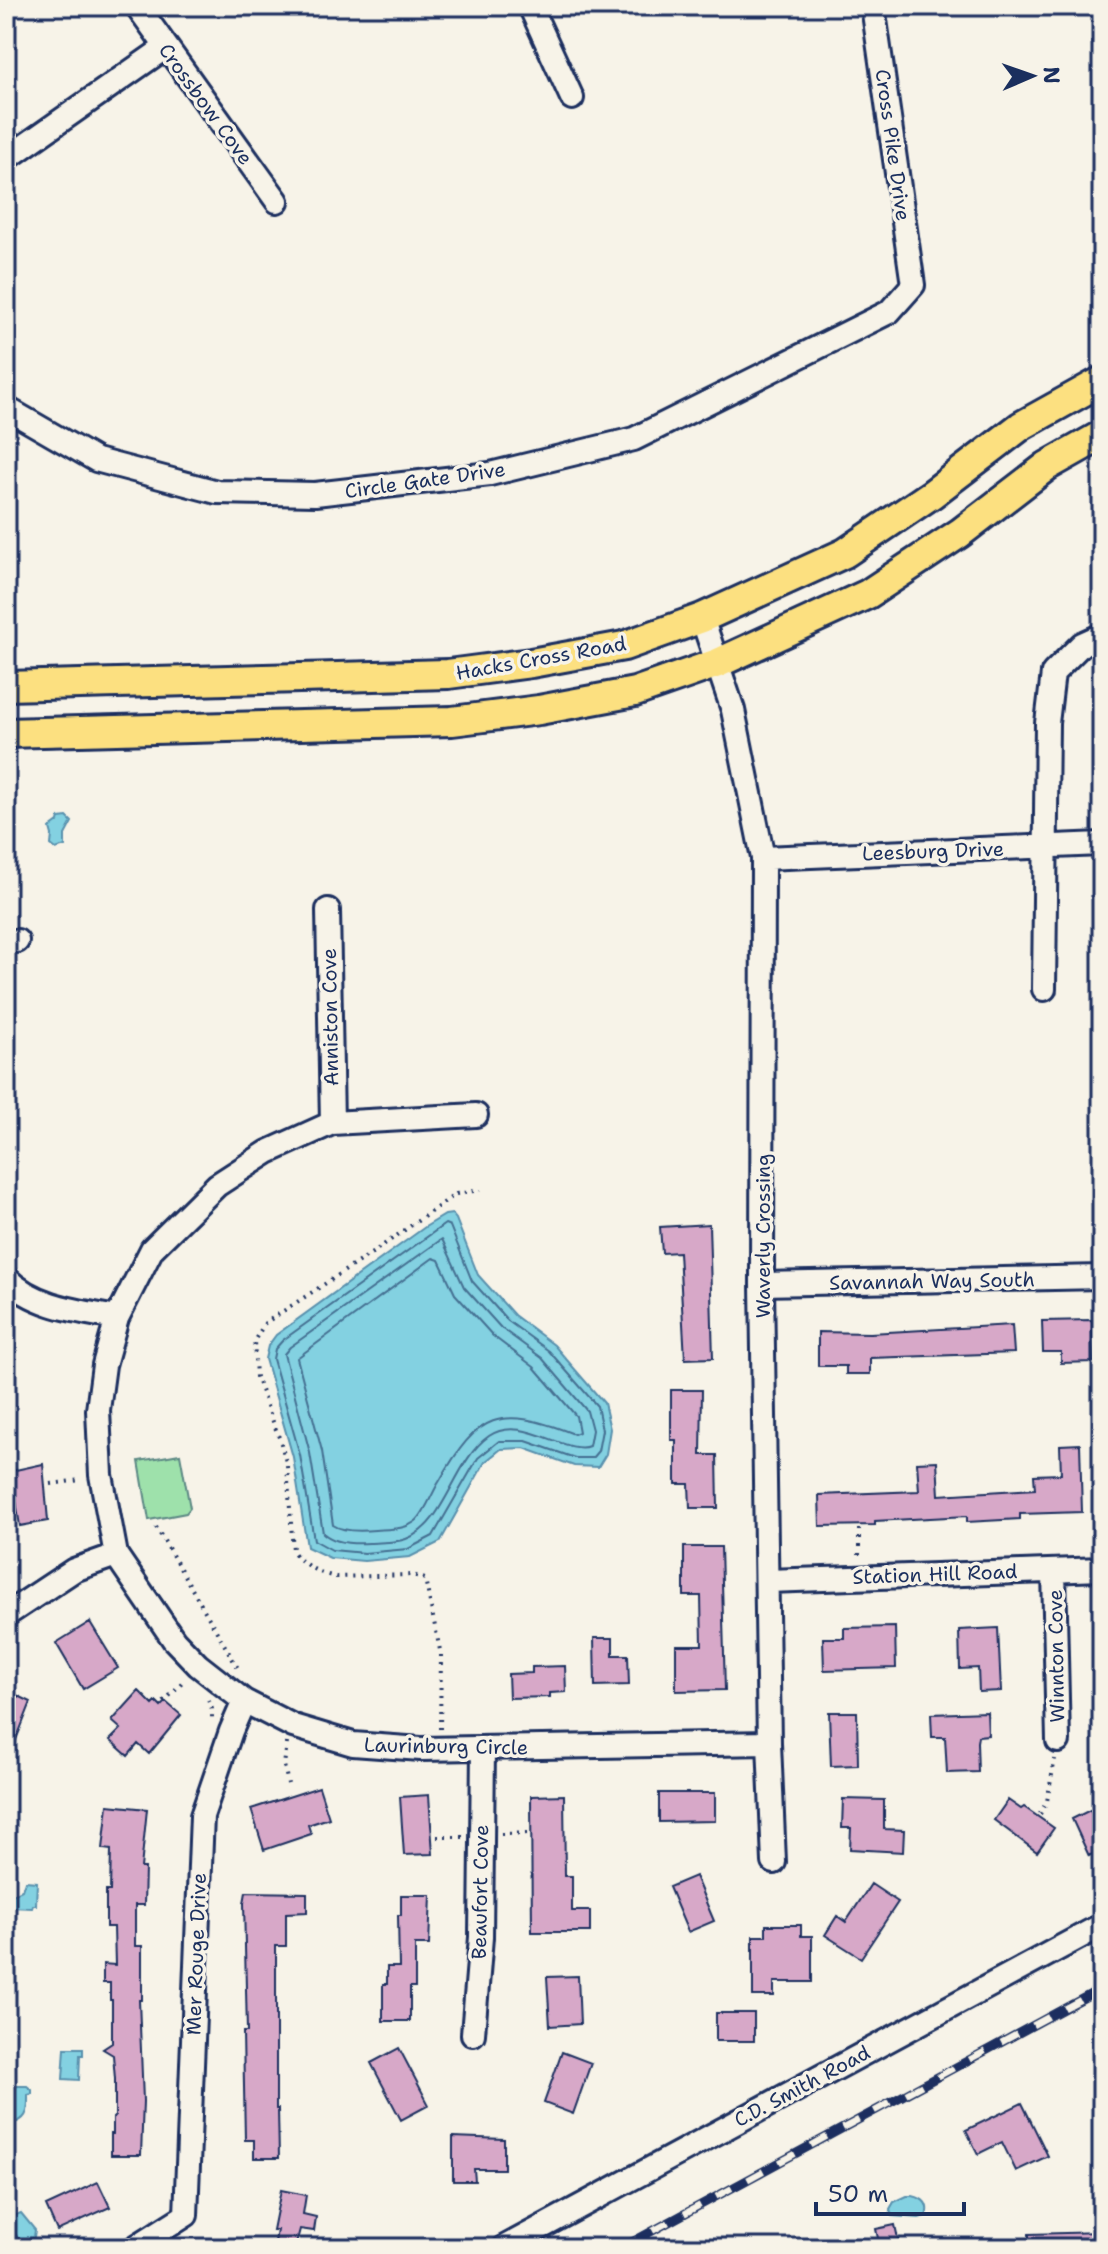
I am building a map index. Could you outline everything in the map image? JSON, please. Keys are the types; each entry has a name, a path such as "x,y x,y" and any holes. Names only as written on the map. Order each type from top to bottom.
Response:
{"main road":[{"name":"Hacks Cross Road","path":"6,686 448,674 624,646 702,618 845,553 932,494 1021,426 1102,381"},
{"path":"6,733 452,721 539,710 635,692 718,663 868,594 960,533 1047,466 1102,435"}],"street":[{"name":"Crossbow Cove","path":"137,6 277,201"},
{"path":"530,6 572,98"},
{"name":"Cross Pike Drive","path":"873,6 913,285"},
{"path":"6,159 166,47"},
{"name":"Circle Gate Drive","path":"6,408 96,460 217,492 315,494 490,474 634,439 889,312 913,285"},
{"name":"Waverly Crossing","path":"702,618 733,710 763,858 762,1284 769,1743 774,1862"},
{"path":"1044,989 1047,723 1053,673 1082,644 1102,635"},
{"name":"Leesburg Drive","path":"763,858 1102,844"},
{"name":"Anniston Cove","path":"328,910 332,1123"},
{"name":"Laurinburg Circle","path":"476,1115 332,1123 268,1152 217,1185 152,1249 117,1318 104,1365 98,1410 101,1475 116,1555 192,1672 293,1726 332,1739 373,1747 483,1749 769,1743"},
{"name":"Savannah Way South","path":"762,1284 1102,1277"},
{"path":"6,1278 15,1287 57,1307 117,1318"},
{"path":"6,1615 74,1570 116,1555"},
{"name":"Station Hill Road","path":"768,1581 1102,1569"},
{"name":"Winnton Cove","path":"1054,1571 1058,1741"},
{"name":"Mer Rouge Drive","path":"134,2248 186,2215 202,1816 244,1701"},
{"name":"Beaufort Cove","path":"473,2034 481,1937 483,1749"},
{"name":"C.D. Smith Road","path":"503,2248 1102,1925"}],"path":[{"path":"440,1729 441,1655 425,1579 413,1575 325,1575 298,1559 293,1551 287,1466 256,1377 254,1341 265,1323 456,1194 480,1190"},
{"path":"51,1484 101,1475"},
{"path":"156,1527 241,1673 247,1677"},
{"path":"859,1529 860,1576"},
{"path":"175,1670 192,1672"},
{"path":"164,1702 192,1672"},
{"path":"206,1698 212,1709 212,1721"},
{"path":"288,1784 284,1754 293,1726"},
{"path":"427,1729 450,1728"},
{"path":"1040,1814 1047,1801 1058,1741"},
{"path":"482,1835 530,1833"}],"green space":[{"path":"180,1454 190,1508 186,1513 149,1520 139,1461"}],"water":[{"path":"67,817 72,822 65,835 65,846 56,849 51,845 50,828 59,818"},
{"path":"452,1214 478,1275 514,1315 554,1345 604,1403 610,1429 606,1454 598,1467 574,1466 524,1448 501,1449 485,1462 440,1542 410,1557 364,1561 330,1558 307,1547 293,1457 265,1359 268,1346 276,1335 425,1227"},
{"path":"25,1881 37,1882 36,1905 32,1908 9,1907 10,1896 22,1890"},
{"path":"65,2048 83,2048 79,2080 63,2079"},
{"path":"27,2086 32,2094 28,2095 26,2114 17,2122 11,2112 15,2106 14,2089"},
{"path":"907,2196 923,2200 927,2207 926,2216 892,2216 890,2209 894,2202"},
{"path":"21,2213 35,2230 34,2237 29,2241 19,2239 9,2225 10,2217"}],"building":[{"path":"709,1224 713,1358 685,1359 679,1252 662,1253 660,1227"},
{"path":"1092,1320 1093,1362 1061,1363 1061,1352 1043,1352 1042,1321"},
{"path":"1012,1325 1014,1353 870,1358 870,1374 846,1374 846,1366 818,1366 818,1332 870,1333"},
{"path":"671,1390 702,1390 701,1455 717,1455 718,1508 690,1508 689,1484 676,1484 676,1440 671,1440"},
{"path":"1080,1444 1082,1512 1020,1514 1020,1519 967,1522 967,1516 875,1521 875,1525 820,1526 819,1495 919,1491 917,1462 937,1461 939,1495 1035,1489 1034,1475 1061,1474 1060,1445"},
{"path":"43,1464 48,1521 20,1526 11,1471"},
{"path":"684,1547 721,1547 725,1690 676,1691 676,1645 702,1645 701,1596 684,1596"},
{"path":"90,1622 118,1668 83,1689 56,1643"},
{"path":"895,1627 896,1668 824,1670 823,1638 844,1638 844,1628"},
{"path":"998,1628 1001,1691 979,1692 978,1668 960,1669 959,1630"},
{"path":"594,1638 613,1638 613,1655 628,1655 629,1685 595,1686"},
{"path":"565,1666 566,1692 550,1693 550,1697 509,1698 508,1674 532,1673 532,1667"},
{"path":"6,1690 31,1702 6,1765"},
{"path":"139,1691 153,1705 156,1702 161,1707 166,1702 181,1715 149,1754 138,1744 128,1756 110,1740 121,1729 112,1721"},
{"path":"829,1712 857,1712 858,1765 831,1766"},
{"path":"987,1712 988,1735 978,1736 977,1742 978,1772 947,1773 945,1737 932,1737 931,1714"},
{"path":"319,1787 329,1818 308,1825 311,1834 264,1850 251,1809"},
{"path":"659,1793 715,1793 715,1821 659,1822"},
{"path":"429,1795 433,1854 404,1855 400,1797"},
{"path":"564,1795 565,1876 572,1876 572,1911 590,1911 590,1932 532,1932 531,1796"},
{"path":"843,1799 884,1800 884,1829 904,1830 903,1852 850,1849 851,1828 842,1828"},
{"path":"1008,1800 1054,1828 1037,1852 994,1820"},
{"path":"108,1805 147,1809 141,1868 145,1868 144,1905 135,1905 135,1946 142,1946 142,2000 139,2000 143,2101 141,2155 111,2155 115,2079 113,2055 103,2049 112,2043 112,2000 110,1983 103,1983 103,1964 115,1965 114,1927 106,1927 111,1850 103,1849"},
{"path":"1090,1810 1094,1817 1102,1813 1102,1849 1089,1856 1072,1819"},
{"path":"695,1876 714,1921 688,1932 669,1887"},
{"path":"871,1884 898,1902 861,1958 825,1935 837,1916 846,1922"},
{"path":"246,1892 307,1893 307,1912 286,1913 286,1946 276,1946 279,2158 254,2158 254,2140 245,2140 243,2032 247,2032"},
{"path":"401,1895 431,1895 429,1945 415,1945 415,1987 410,1987 410,2021 383,2021 383,1984 387,1984 387,1967 399,1967 398,1915 401,1915"},
{"path":"766,1925 801,1925 801,1936 812,1936 812,1982 774,1982 774,1996 753,1996 753,1936 766,1936"},
{"path":"578,1976 580,2024 550,2026 547,1977"},
{"path":"716,2013 754,2013 754,2041 716,2041"},
{"path":"399,2048 429,2105 401,2120 371,2063"},
{"path":"562,2052 591,2063 573,2114 544,2103"},
{"path":"1022,2103 1048,2156 1016,2171 1002,2142 978,2154 966,2130"},
{"path":"453,2137 504,2139 504,2169 474,2169 475,2181 453,2181"},
{"path":"98,2182 110,2207 57,2231 46,2206"},
{"path":"281,2190 306,2195 303,2214 316,2217 314,2231 300,2229 295,2248 274,2248 277,2230 273,2230"},
{"path":"895,2225 900,2248 880,2248 876,2229"},
{"path":"1102,2232 1102,2248 1029,2248 1029,2234"}],"railway":[{"path":"621,2248 1102,1988"}]}
